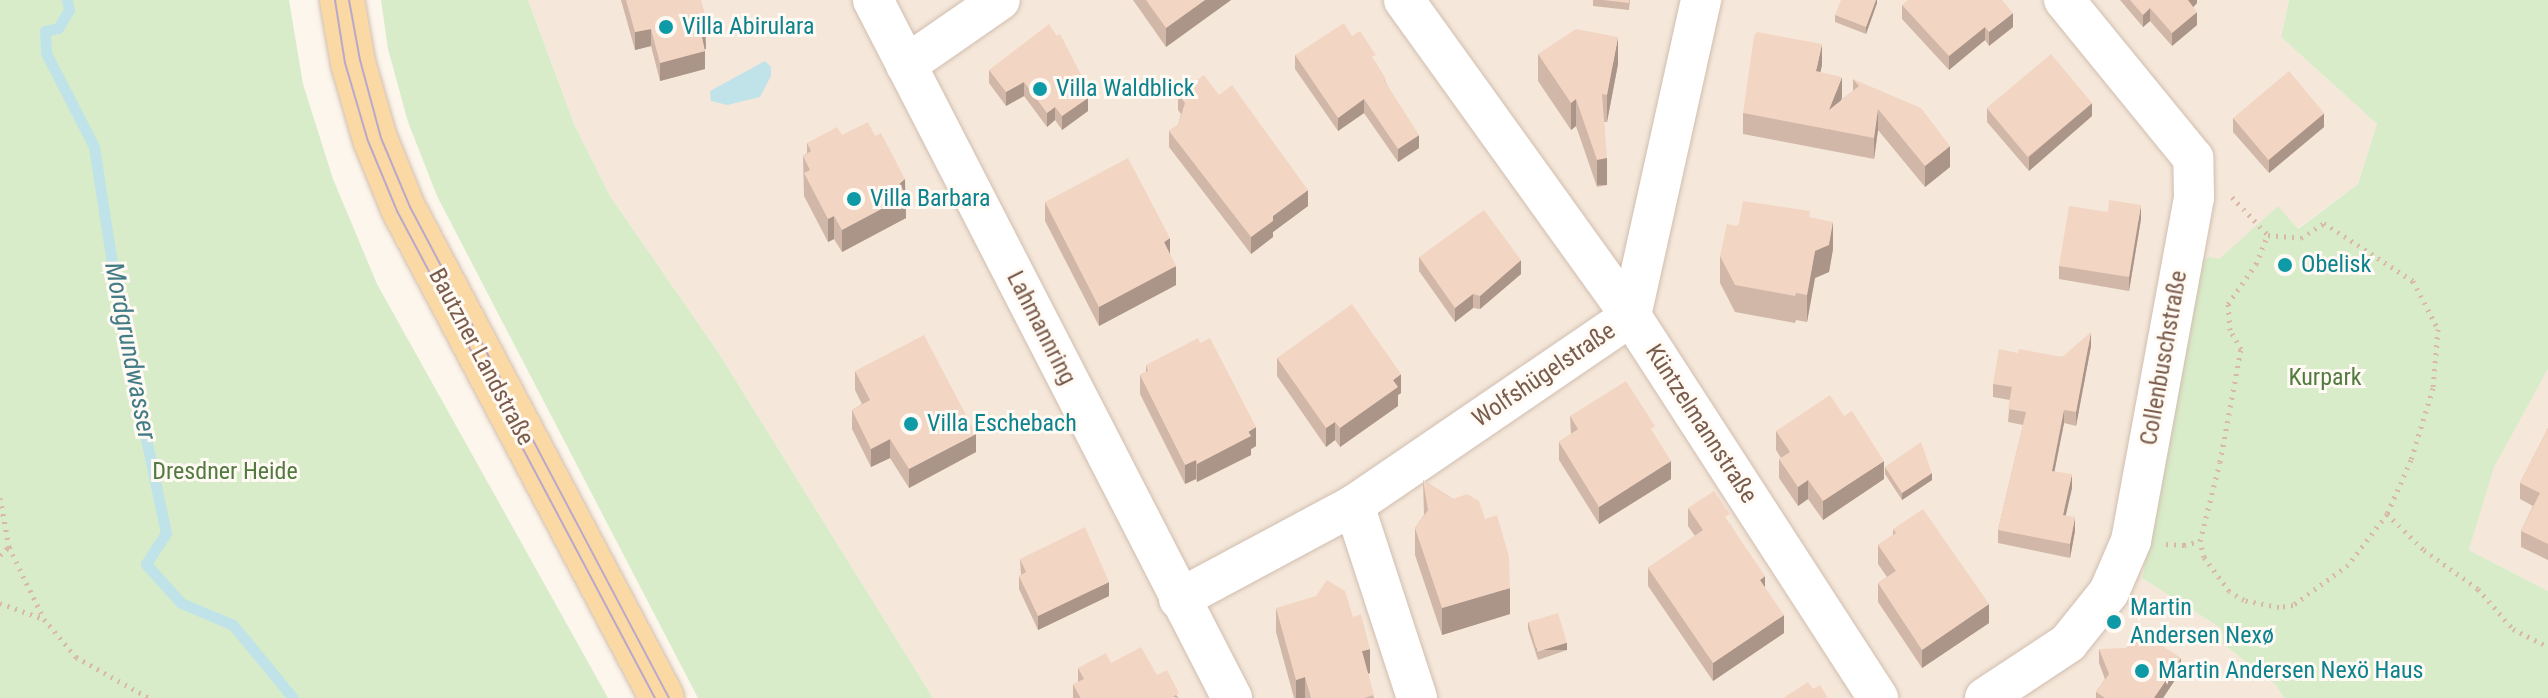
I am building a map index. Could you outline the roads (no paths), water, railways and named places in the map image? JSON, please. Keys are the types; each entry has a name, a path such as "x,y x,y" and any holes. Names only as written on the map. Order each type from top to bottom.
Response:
{"main road":[{"name":"Bautzner Landstraße","path":"342,0 353,63 375,139 403,208 662,698"}],"street":[{"name":"Lahmannring","path":"873,0 1232,698"},
{"path":"906,65 1000,0"},
{"name":"Küntzelmannstraße","path":"1404,0 1631,316 1878,698"},
{"name":"Wolfshügelstraße","path":"1179,599 1354,505 1631,316 1701,0"},
{"name":"Collenbuschstraße","path":"1985,698 2068,643 2109,592 2125,554 2134,525 2194,197 2193,158 2064,0"},
{"path":"1354,505 1417,698"}],"water":[{"path":"765,61 771,67 771,76 760,97 727,105 711,101 710,91"}],"waterway":[{"name":"Mordgrundwasser","path":"67,0 69,10 58,28 45,31 46,53 94,147 120,315 166,533 146,564 181,603 233,625 293,698"}],"tram line":[{"path":"335,0 345,63 368,141 397,211 655,698"},
{"path":"349,0 360,60 381,138 410,207 669,698"}],"place":[{"name":"Villa Abirulara","path":"666,27"},
{"name":"Villa Waldblick","path":"1040,89"},
{"name":"Villa Barbara","path":"854,199"},
{"name":"Obelisk","path":"2285,265"},
{"name":"Villa Eschebach","path":"911,424"},
{"name":"Martin Andersen Nexø","path":"2114,622"},
{"name":"Martin Andersen Nexö Haus","path":"2142,671"}],"park label":[{"name":"Kurpark","path":"2325,378"},
{"name":"Dresdner Heide","path":"225,472"}]}
